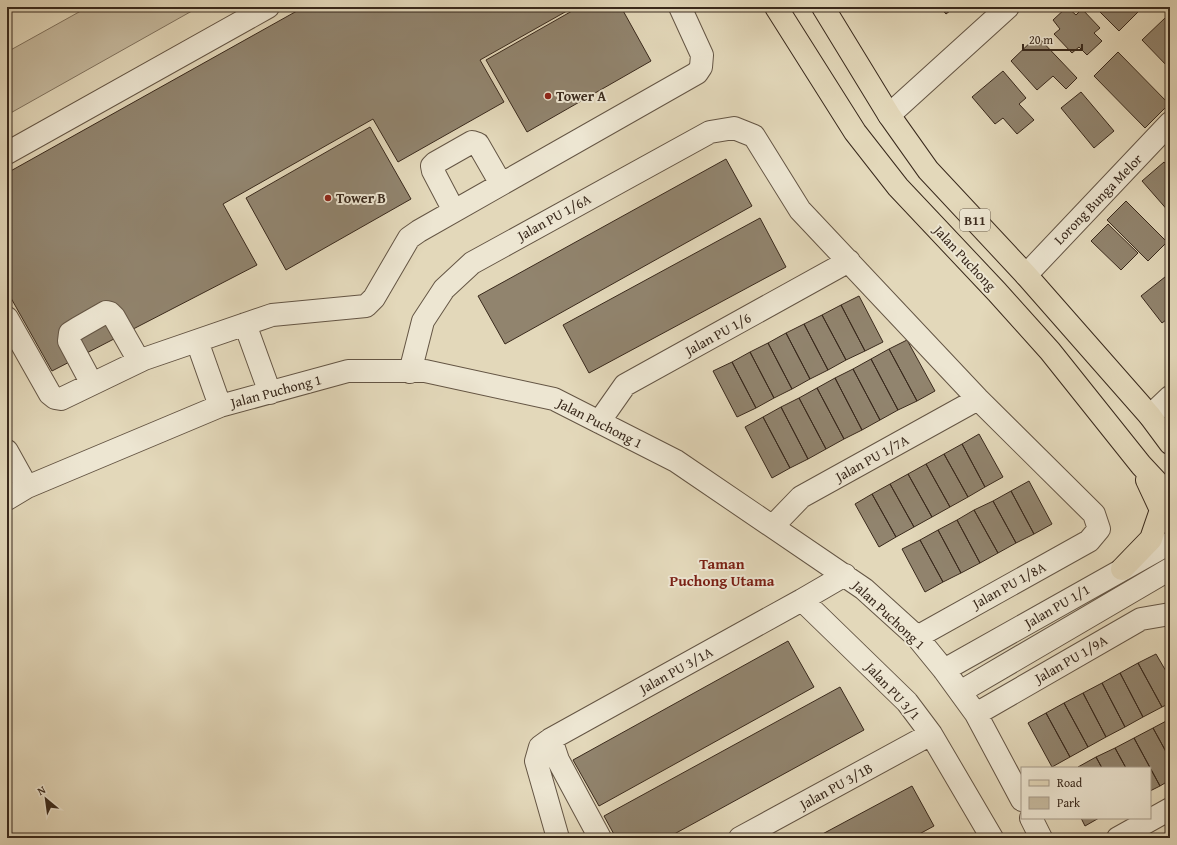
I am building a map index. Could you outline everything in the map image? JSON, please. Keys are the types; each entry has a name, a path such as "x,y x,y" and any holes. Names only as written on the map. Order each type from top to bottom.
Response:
{"main road":[{"name":"Jalan Puchong","path":"776,7 855,132 898,187 997,292 1050,351 1141,466 1170,496"},
{"name":"B11","path":"823,7 889,115 928,170 1026,275 1150,416 1170,442"},
{"path":"1122,569 1151,540 1161,510 1141,466"}],"street":[{"path":"7,152 268,7"},
{"path":"7,318 50,394 61,399 139,361 272,315 366,306 374,298 409,238 697,73 701,67 702,55 680,7"},
{"path":"889,115 1008,7"},
{"name":"Lorong Bunga Melor","path":"1026,275 1170,123"},
{"name":"Jalan PU 1/6A","path":"410,372 423,321 444,289 472,263 710,132 734,128 754,136 800,210 849,261"},
{"path":"454,211 432,171 432,166 435,163 472,142 476,142 501,184"},
{"path":"849,261 978,399"},
{"name":"Jalan PU 1/6","path":"599,422 625,385 849,261"},
{"path":"92,384 69,341 70,333 106,312 110,313 114,317 139,361"},
{"path":"245,324 270,393"},
{"path":"197,341 220,406"},
{"name":"Jalan Puchong 1","path":"7,499 28,487 220,406 348,371 425,371 554,399 676,461 864,589 916,637 944,670 976,714 1021,798"},
{"path":"1150,416 1170,397"},
{"name":"Jalan PU 1/7A","path":"773,526 801,497 978,399"},
{"name":"Jalan PU 1/8A","path":"916,637 1089,540 1099,529 1094,514 978,399"},
{"path":"7,451 28,487"},
{"name":"Jalan PU 1/1","path":"944,670 1170,543"},
{"name":"Jalan PU 1/1","path":"960,692 1170,569"},
{"path":"802,600 845,575"},
{"name":"Jalan PU 3/1","path":"802,600 907,702 931,734 992,838"},
{"name":"Jalan PU 3/1A","path":"558,838 536,761 540,747 551,739 802,600"},
{"name":"Jalan PU 1/9A","path":"976,714 1141,620 1170,614"},
{"name":"Jalan PU 3/1B","path":"740,838 931,734"},
{"path":"551,739 558,760 600,838"},
{"path":"1118,838 1170,809"},
{"path":"1032,819 1041,838"}],"green space":[{"path":"88,7 199,7 7,115 7,52"}],"building":[{"path":"304,7 574,7 480,60 504,102 398,162 373,119 223,204 257,265 52,371 7,291 7,173"},
{"name":"Tower A","path":"579,7 621,7 651,61 527,132 486,60"},
{"path":"940,7 955,7 946,14"},
{"path":"1067,7 1076,15 1082,9 1100,28 1094,33 1102,41 1087,55 1079,47 1072,53 1054,34 1060,29 1053,20"},
{"path":"1095,7 1139,7 1141,9 1119,31"},
{"path":"1165,18 1170,24 1169,68 1142,40"},
{"path":"1037,36 1077,78 1066,89 1053,76 1037,90 1011,61"},
{"path":"1118,52 1169,104 1145,128 1094,76"},
{"path":"1003,71 1026,98 1019,104 1034,120 1017,134 1003,118 995,124 972,97"},
{"path":"1081,92 1114,131 1094,148 1061,108"},
{"name":"Tower B","path":"370,127 411,199 286,270 246,198"},
{"path":"726,159 752,206 505,344 478,296"},
{"path":"1164,162 1170,169 1170,213 1142,181"},
{"path":"1126,201 1167,242 1148,261 1107,220"},
{"path":"760,218 786,267 589,373 563,325"},
{"path":"1108,224 1138,253 1121,270 1091,241"},
{"path":"1170,273 1170,317 1162,323 1141,296"},
{"path":"859,296 883,342 865,351 841,305"},
{"path":"841,305 865,351 846,360 822,315"},
{"path":"822,315 846,360 828,370 804,324"},
{"path":"804,324 828,370 810,379 786,333"},
{"path":"786,333 810,379 792,389 768,343"},
{"path":"907,340 935,391 917,401 889,349"},
{"path":"768,343 792,389 774,398 750,352"},
{"path":"889,349 917,401 898,410 871,359"},
{"path":"750,352 774,398 756,408 732,362"},
{"path":"871,359 898,410 880,420 853,369"},
{"path":"732,362 756,408 737,417 713,371"},
{"path":"853,369 880,420 862,430 835,378"},
{"path":"835,378 862,430 844,439 817,388"},
{"path":"817,388 844,439 826,449 799,398"},
{"path":"799,398 826,449 808,459 781,407"},
{"path":"781,407 808,459 790,468 763,417"},
{"path":"763,417 790,468 772,478 745,427"},
{"path":"979,434 1003,477 985,487 962,444"},
{"path":"962,444 985,487 968,497 944,454"},
{"path":"944,454 968,497 950,507 926,464"},
{"path":"926,464 950,507 932,517 908,474"},
{"path":"908,474 932,517 914,527 890,484"},
{"path":"1029,481 1052,524 1034,534 1011,491"},
{"path":"890,484 914,527 896,537 872,494"},
{"path":"1011,491 1034,534 1016,543 993,501"},
{"path":"872,494 896,537 879,547 855,504"},
{"path":"993,501 1016,543 998,553 974,510"},
{"path":"974,510 998,553 980,563 957,520"},
{"path":"957,520 980,563 961,573 938,530"},
{"path":"938,530 961,573 943,582 920,540"},
{"path":"920,540 943,582 925,592 902,549"},
{"path":"788,641 814,687 599,806 573,760"},
{"path":"1156,654 1170,678 1170,703 1162,707 1138,663"},
{"path":"1138,663 1162,707 1143,717 1120,673"},
{"path":"1120,673 1143,717 1125,727 1102,683"},
{"path":"1102,683 1125,727 1106,737 1083,693"},
{"path":"840,687 864,730 667,838 616,838 604,816"},
{"path":"1083,693 1106,737 1088,747 1064,703"},
{"path":"1064,703 1088,747 1070,757 1046,713"},
{"path":"1046,713 1070,757 1052,767 1028,723"},
{"path":"1170,719 1170,759 1153,728"},
{"path":"1153,728 1170,759 1170,780 1160,786 1134,738"},
{"path":"1134,738 1150,767 1125,767 1115,748"},
{"path":"1115,748 1125,767 1101,767 1096,757"},
{"path":"1096,757 1101,767 1078,767"},
{"path":"1151,769 1160,786 1151,790"},
{"path":"912,786 934,826 912,838 815,838"},
{"path":"1082,819 1097,819 1085,826"}],"place":[{"name":"Tower A","path":"548,96"},
{"name":"Tower B","path":"328,198"}],"district":[{"name":"Taman Puchong Utama","path":"722,572"}]}
